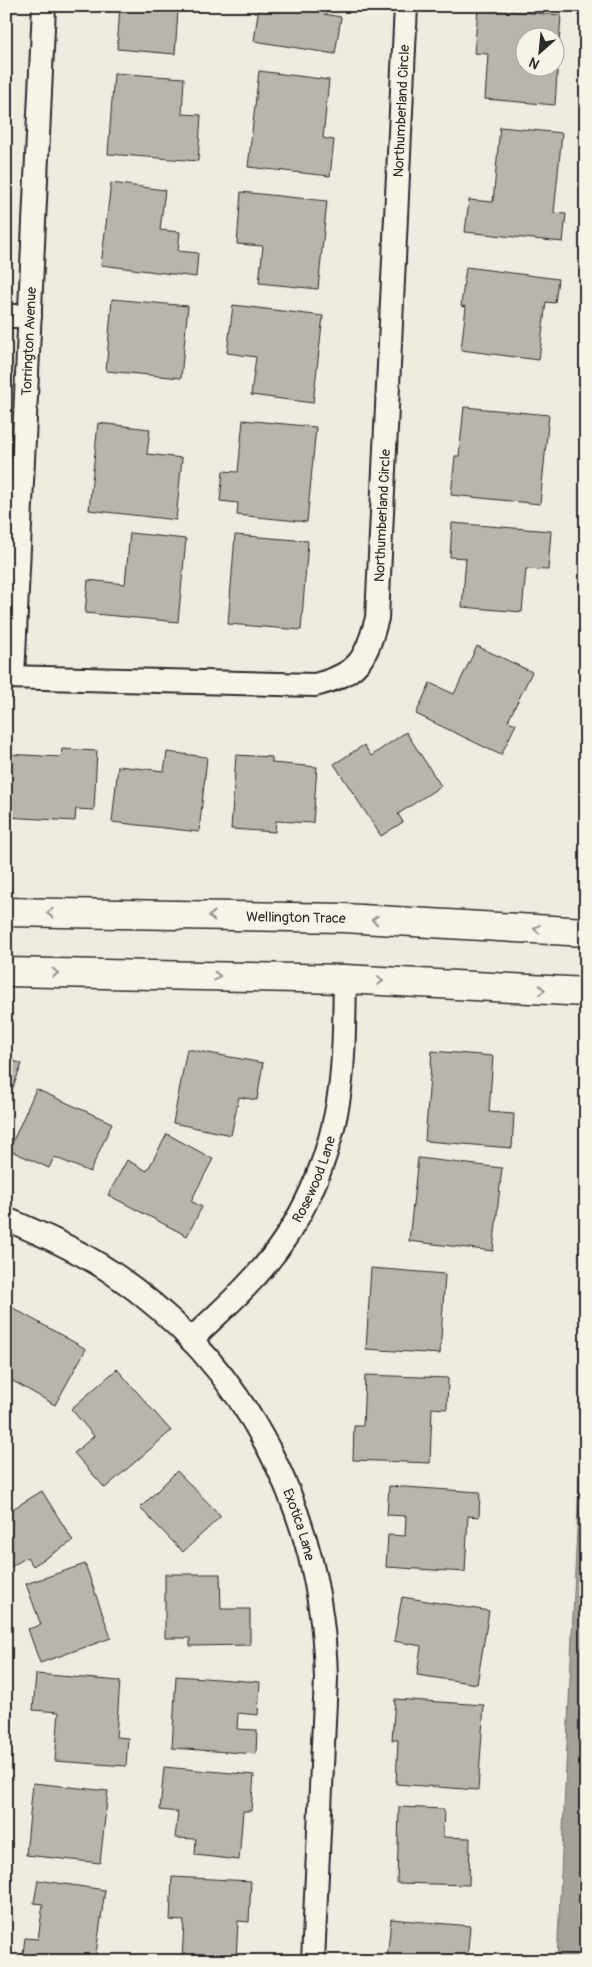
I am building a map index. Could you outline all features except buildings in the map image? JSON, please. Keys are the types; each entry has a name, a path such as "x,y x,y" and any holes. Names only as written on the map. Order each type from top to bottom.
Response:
{"street":[{"name":"Torrington Avenue","path":"10,677 30,316 44,6"},
{"name":"Northumberland Circle","path":"10,677 314,685 335,680 353,668 367,652 377,618 406,6"},
{"path":"6,316 30,316"},
{"name":"Wellington Trace","path":"6,912 344,918 586,932"},
{"path":"6,972 345,979 586,992"},
{"name":"Rosewood Lane","path":"191,1340 254,1278 278,1249 317,1179 332,1134 340,1088 345,979"},
{"name":"Exotica Lane","path":"6,1219 54,1239 110,1271 144,1296 191,1340 213,1365 251,1417 272,1454 304,1532 319,1595 326,1679 313,1961"}],"shaded area":[{"path":"586,1333 586,1961 557,1961"}]}
